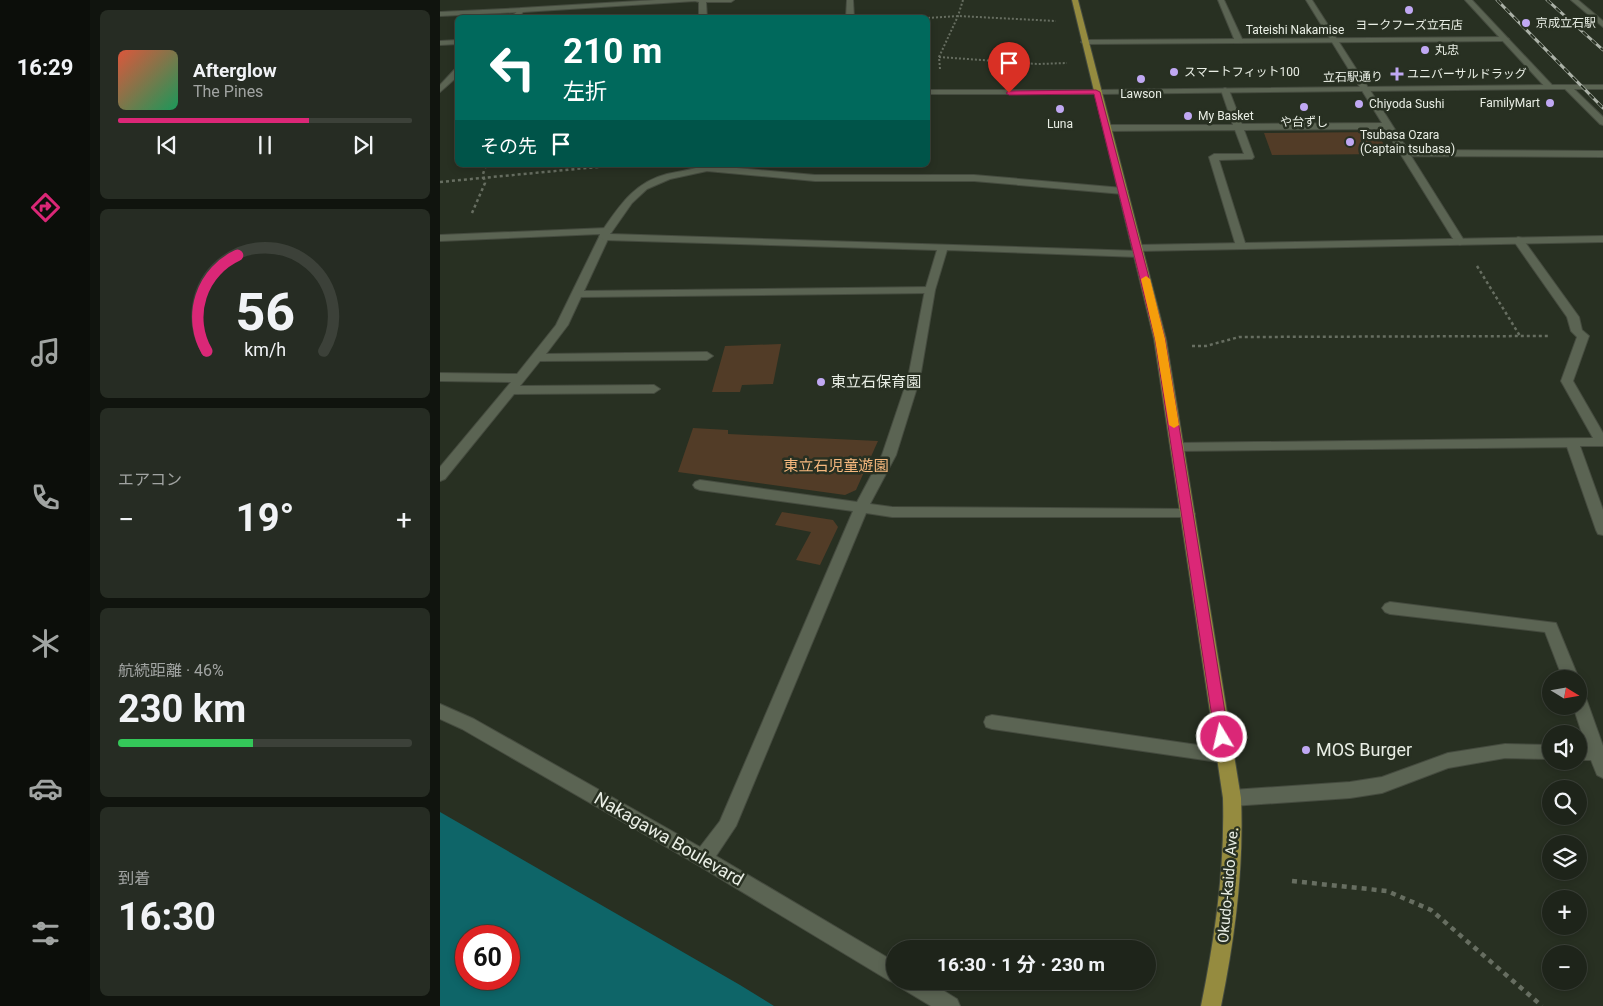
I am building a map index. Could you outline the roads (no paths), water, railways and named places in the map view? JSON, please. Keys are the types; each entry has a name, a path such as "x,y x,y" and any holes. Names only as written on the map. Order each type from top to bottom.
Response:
{"main road":[{"name":"Okudo-kaido Ave.","path":"1075,0 1096,92 1107,128 1160,339 1232,798 1234,841 1231,885 1224,944 1211,1006"}],"street":[{"path":"511,14 518,0"},
{"path":"440,14 511,14 521,10 692,0"},
{"path":"698,0 731,0"},
{"path":"702,0 703,15"},
{"path":"850,0 850,15"},
{"path":"1221,0 1239,41"},
{"path":"1309,0 1461,242"},
{"path":"1468,0 1550,88"},
{"path":"1574,0 1603,25"},
{"name":"Tateishi Nakamise","path":"1084,42 1505,39"},
{"path":"440,43 455,42"},
{"path":"440,90 455,74"},
{"path":"1567,87 1603,122"},
{"name":"立石駅通り","path":"930,92 1603,87"},
{"path":"1225,90 1249,157 1214,157 1240,246"},
{"path":"1107,128 1388,126"},
{"path":"1406,153 1603,154"},
{"path":"440,476 562,325 606,234 632,197 643,188 665,178 704,167"},
{"path":"717,167 815,178 974,178 1123,191"},
{"path":"440,238 606,234 943,248 1138,251 1240,246 1603,239"},
{"path":"1518,240 1573,317 1577,331 1583,336 1567,381 1603,442"},
{"path":"703,858 727,826 861,508 889,455 914,378 930,290 943,248"},
{"path":"577,294 930,290"},
{"path":"536,358 706,356"},
{"path":"440,377 520,378"},
{"path":"510,390 654,389"},
{"path":"1572,442 1603,530"},
{"path":"1177,447 1603,442"},
{"path":"700,484 892,512 1188,514"},
{"path":"1390,608 1551,627 1567,670"},
{"name":"Nakagawa Boulevard","path":"440,711 468,724 703,858 886,968"},
{"path":"1585,715 1601,753 1603,770"},
{"path":"992,722 1225,756"},
{"path":"1232,798 1350,790 1382,785 1448,761 1506,751 1542,752"},
{"path":"1587,753 1601,753"},
{"path":"923,990 950,1006"}],"water":[{"path":"440,812 740,985 774,1006 440,1006"}],"railway":[{"path":"1497,0 1603,108"},
{"path":"1547,0 1603,50"}],"place":[{"name":"ヨークフーズ立石店","path":"1409,10"},
{"name":"京成立石駅","path":"1526,23"},
{"name":"丸忠","path":"1425,50"},
{"name":"スマートフィット100","path":"1174,72"},
{"name":"ユニバーサルドラッグ","path":"1397,74"},
{"name":"Lawson","path":"1141,79"},
{"name":"FamilyMart","path":"1550,103"},
{"name":"Chiyoda Sushi","path":"1359,104"},
{"name":"や台ずし","path":"1304,107"},
{"name":"Luna","path":"1060,109"},
{"name":"My Basket","path":"1188,116"},
{"name":"Tsubasa Ozara (Captain tsubasa)","path":"1350,142"},
{"name":"東立石保育園","path":"821,382"},
{"name":"MOS Burger","path":"1306,750"}],"park label":[{"name":"東立石児童遊園","path":"836,466"}]}
